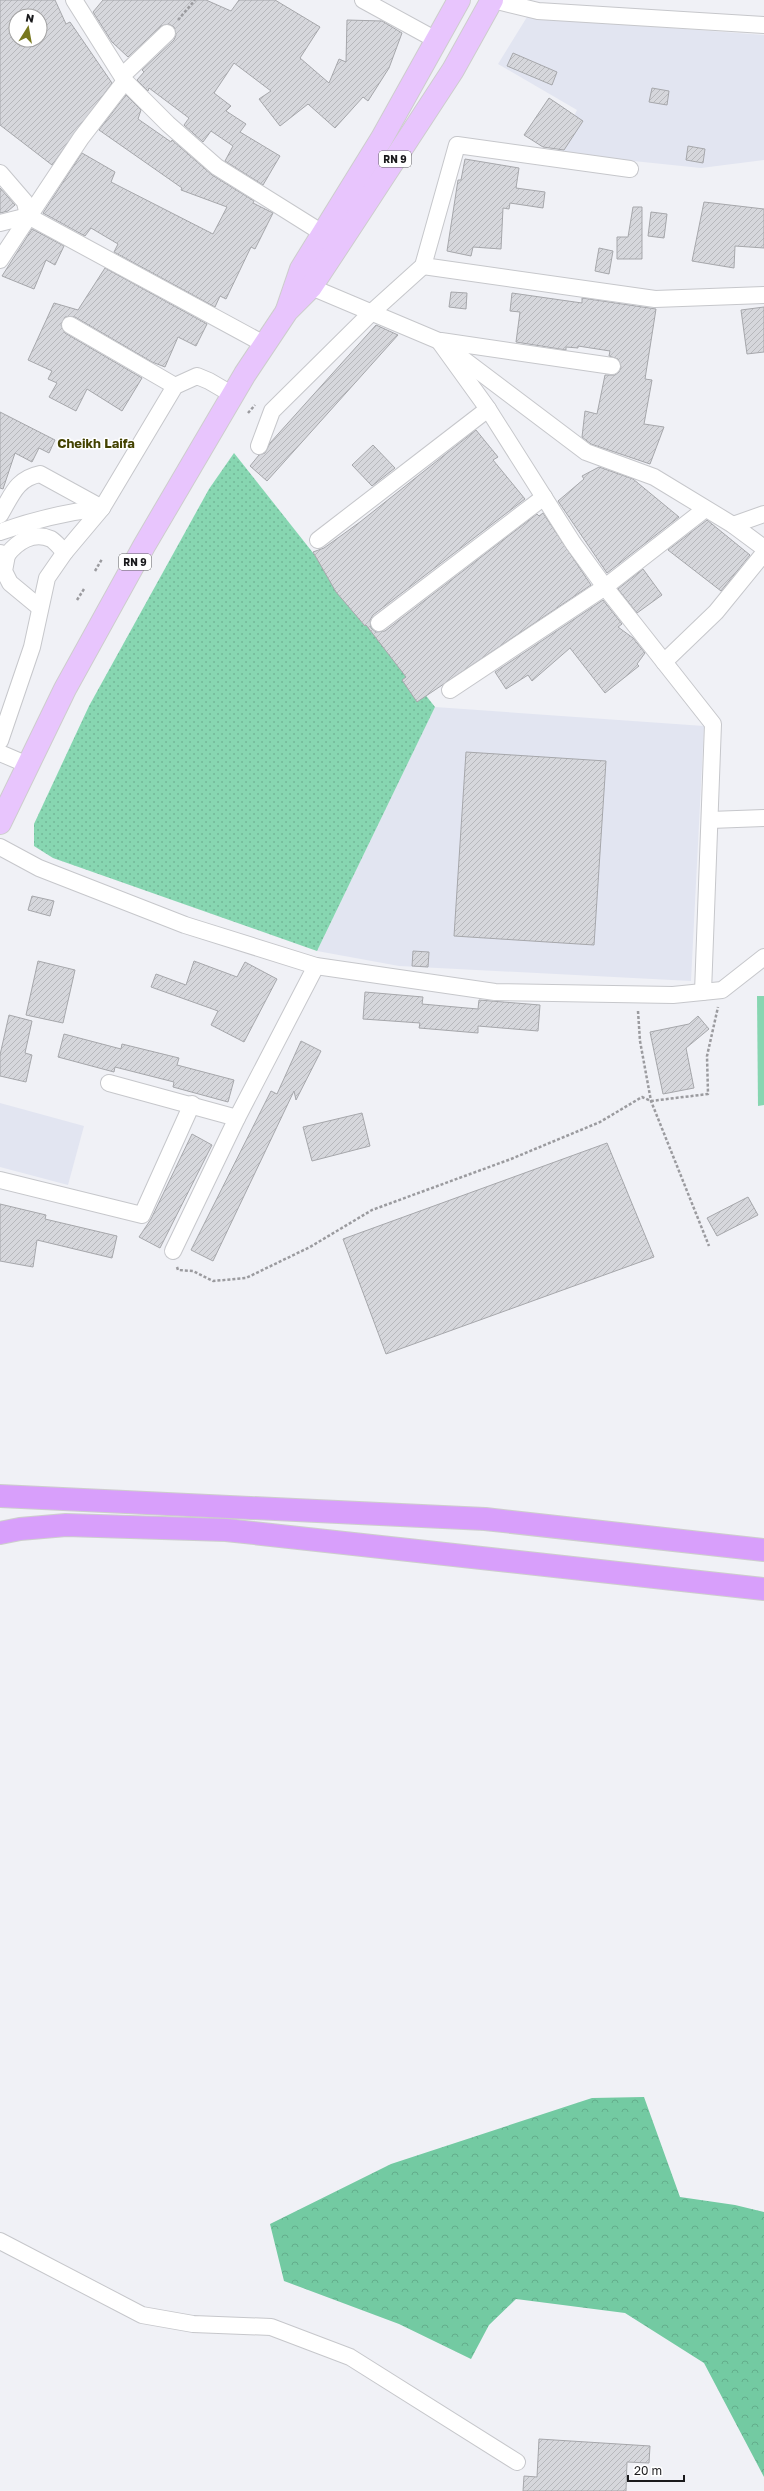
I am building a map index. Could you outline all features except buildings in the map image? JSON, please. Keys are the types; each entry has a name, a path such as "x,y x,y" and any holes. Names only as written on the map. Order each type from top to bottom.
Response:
{"highway":[{"path":"0,1496 485,1519 764,1550"},
{"path":"0,1533 20,1529 66,1525 226,1530 764,1589"}],"main road":[{"name":"RN 9","path":"0,823 65,688 133,566 233,395 264,344 287,311 311,287 453,70 492,0"},
{"name":"RN 9","path":"287,311 296,278 382,138 438,41 456,1"}],"street":[{"path":"363,0 438,41"},
{"path":"492,0 538,11 764,25"},
{"path":"77,1 124,78 168,124 217,167 324,234"},
{"path":"0,260 81,138 124,78 167,32"},
{"path":"259,446 272,411 372,312 423,266 456,145 630,169"},
{"path":"0,173 25,202 28,216"},
{"path":"0,223 28,216 264,344"},
{"path":"423,266 655,299 764,295"},
{"path":"311,287 440,341 586,452 654,477 764,548"},
{"path":"70,324 175,386"},
{"path":"440,341 612,366"},
{"path":"440,341 488,408 544,497 605,587 713,724 704,992"},
{"path":"0,741 32,647 39,621 39,607 47,578 65,552 102,508 175,386 197,376 233,395"},
{"path":"318,540 488,408"},
{"path":"0,515 19,483 28,476 40,474 102,508"},
{"path":"379,623 544,497"},
{"path":"0,532 26,522 76,511 102,508"},
{"path":"450,690 605,587 704,510"},
{"path":"732,526 764,514"},
{"path":"39,607 10,583 4,571 3,554 17,543 32,537 51,539 65,552"},
{"path":"664,662 716,612 764,553"},
{"path":"0,753 28,765"},
{"path":"710,820 764,818"},
{"path":"0,847 39,868 185,925 316,966 495,992 673,995 722,990 764,957"},
{"path":"173,1251 237,1118 316,966"},
{"path":"109,1083 192,1104 237,1118"},
{"path":"0,1180 142,1215 192,1104"},
{"path":"0,2241 142,2315 192,2324 272,2327 350,2357 517,2462"}],"path":[{"path":"167,32 195,0"},
{"path":"95,571 102,559"},
{"path":"77,600 84,589"},
{"path":"173,1251 178,1270 193,1271 213,1281 246,1278 310,1247 372,1210 511,1159 600,1122 642,1097 651,1101 708,1094 706,1056 722,990"},
{"path":"637,995 640,1041 651,1101 709,1246"}],"shaded area":[{"path":"527,17 764,35 764,160 701,168 556,153 577,110 498,64"},
{"path":"435,707 704,726 691,981 399,966 317,951"},
{"path":"0,1103 84,1126 68,1185 0,1167"}],"green space":[{"path":"234,453 435,707 317,951 53,858 34,846 34,824 89,706 209,489"},
{"path":"757,996 764,996 764,1105 758,1106"},
{"path":"644,2097 680,2197 735,2205 764,2212 764,2477 704,2363 625,2313 516,2299 489,2325 471,2359 399,2324 284,2281 270,2224 391,2164 592,2098"}],"district":[{"name":"Cheikh Laifa","path":"96,443"}]}
